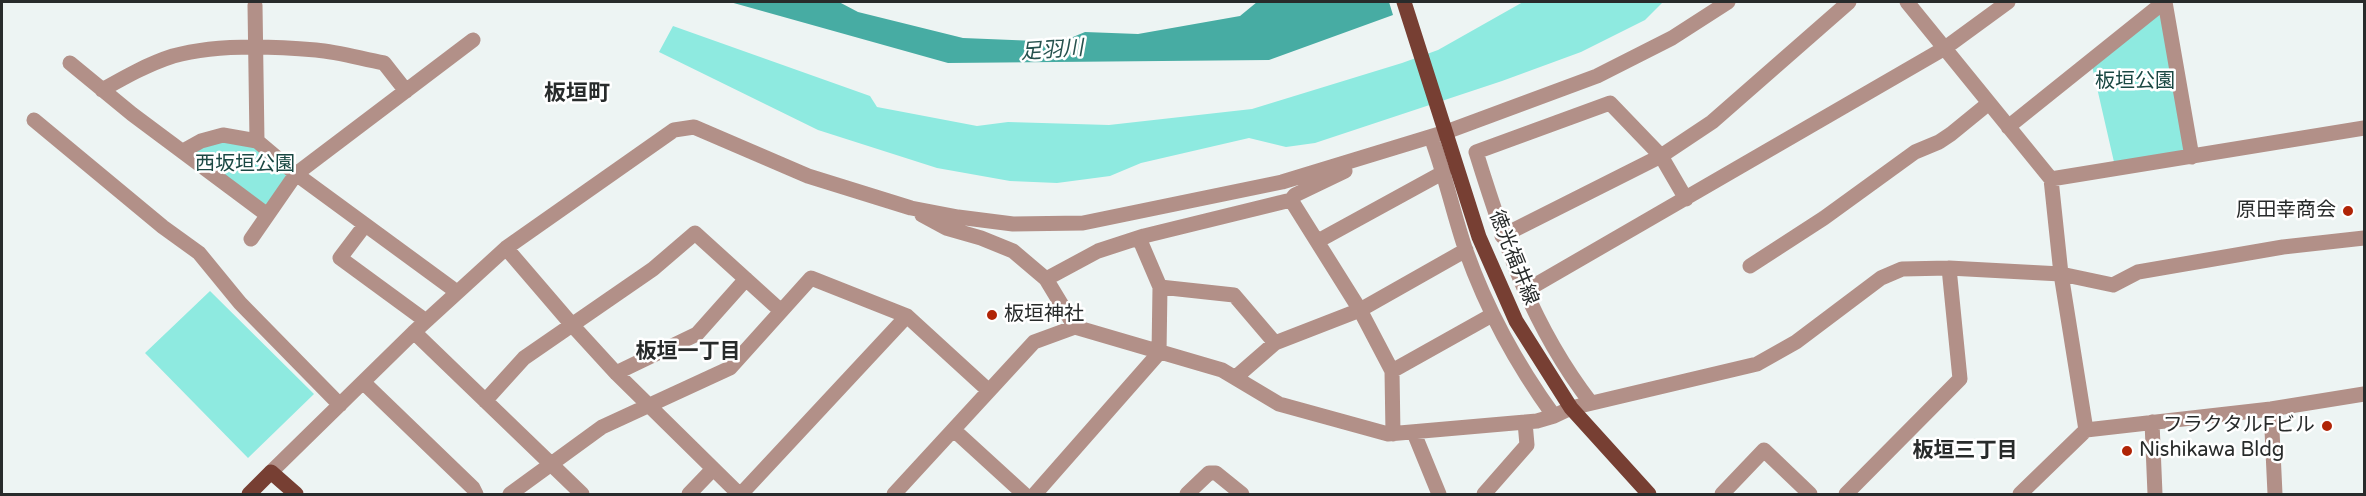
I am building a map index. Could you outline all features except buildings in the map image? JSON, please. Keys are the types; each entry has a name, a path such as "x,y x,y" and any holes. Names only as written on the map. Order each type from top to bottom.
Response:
{"main road":[{"name":"徳光福井線","path":"1404,2 1479,237 1516,321 1571,408 1649,495"},
{"path":"249,495 271,471 297,495"}],"street":[{"path":"271,471 414,332 506,248 674,130 694,127 808,176 911,208 1013,224 1083,222 1282,182 1431,137 1447,135 1597,76 1672,38 1728,2"},
{"path":"1502,236 1661,156 1712,122 1849,2"},
{"path":"1907,2 2051,179 2061,274 2086,430"},
{"path":"1525,291 1945,48 2008,2"},
{"path":"2008,127 2164,2 2192,157"},
{"path":"255,5 257,141"},
{"path":"251,239 266,214 296,174 473,40"},
{"path":"102,90 134,72 173,56 206,49 257,48 318,50 384,63 406,91"},
{"path":"70,63 102,90 266,214"},
{"path":"1592,403 1550,344 1525,291 1502,236 1476,152 1610,103 1661,156 1686,199"},
{"path":"1750,266 1824,218 1914,152 1939,142 1951,134 1989,103"},
{"path":"33,120 163,227 199,253 240,303 340,405"},
{"path":"2051,179 2364,128"},
{"path":"183,151 201,141 223,135 257,141 296,174 457,292"},
{"path":"1431,137 1444,172 1466,250 1492,315 1526,376 1554,416"},
{"path":"1046,279 1098,251 1139,238 1291,200 1295,195 1345,171 1357,159"},
{"path":"1318,241 1444,172"},
{"path":"1291,200 1360,310 1392,371 1393,434"},
{"path":"911,208 946,228 981,238 1013,251 1046,279 1075,327"},
{"path":"365,225 340,258 426,321"},
{"path":"485,400 524,358 652,270 695,233 781,311"},
{"path":"1035,495 1159,353 1160,286 1139,238"},
{"path":"894,495 1034,342 1075,327 1222,370 1279,404 1393,434 1414,433 1525,422 1554,416 1571,408 1757,364 1796,342 1881,278 1902,269 1949,268 2061,274 2113,285 2138,272 2283,247 2364,238"},
{"path":"506,248 616,373 740,495 907,316"},
{"path":"1236,377 1275,343 1360,310 1466,250"},
{"path":"1846,495 1960,379 1949,268"},
{"path":"510,495 602,427 730,368 811,278 907,316 989,391"},
{"path":"616,373 697,334 746,279"},
{"path":"1160,286 1234,295 1275,343"},
{"path":"1392,371 1492,315"},
{"path":"414,332 582,495"},
{"path":"363,382 473,488 476,495"},
{"path":"2020,495 2086,430 2271,409 2364,394"},
{"path":"2271,409 2275,495"},
{"path":"1484,495 1527,445 1525,422"},
{"path":"2152,422 2154,495"},
{"path":"955,430 1024,495"},
{"path":"1414,433 1439,495"},
{"path":"1722,495 1764,450 1810,495"},
{"path":"689,495 713,469"},
{"path":"1187,495 1209,473 1216,473 1242,495"}],"green space":[{"path":"1523,2 1663,2 1645,20 1581,52 1502,81 1315,143 1286,147 1249,138 1141,163 1110,176 1057,183 1010,181 937,168 818,130 659,52 673,26 870,96 877,107 977,126 1008,122 1109,125 1252,109 1438,50"},
{"name":"板垣公園","path":"2163,10 2185,153 2114,162 2092,66"},
{"name":"西坂垣公園","path":"208,141 256,143 292,177 265,209 190,153"},
{"path":"210,291 314,394 248,458 145,353"}],"water":[{"name":"足羽川","path":"730,2 839,2 858,12 963,38 1061,42 1085,32 1138,34 1240,16 1257,2 1389,2 1393,15 1269,60 948,63"}],"place":[{"name":"原田幸商会","path":"2348,211"},
{"name":"板垣神社","path":"992,315"},
{"name":"フラクタルFビル","path":"2327,426"},
{"name":"Nishikawa Bldg","path":"2127,451"}],"district":[{"name":"板垣町","path":"577,94"},
{"name":"板垣一丁目","path":"688,352"},
{"name":"板垣三丁目","path":"1965,451"}]}
